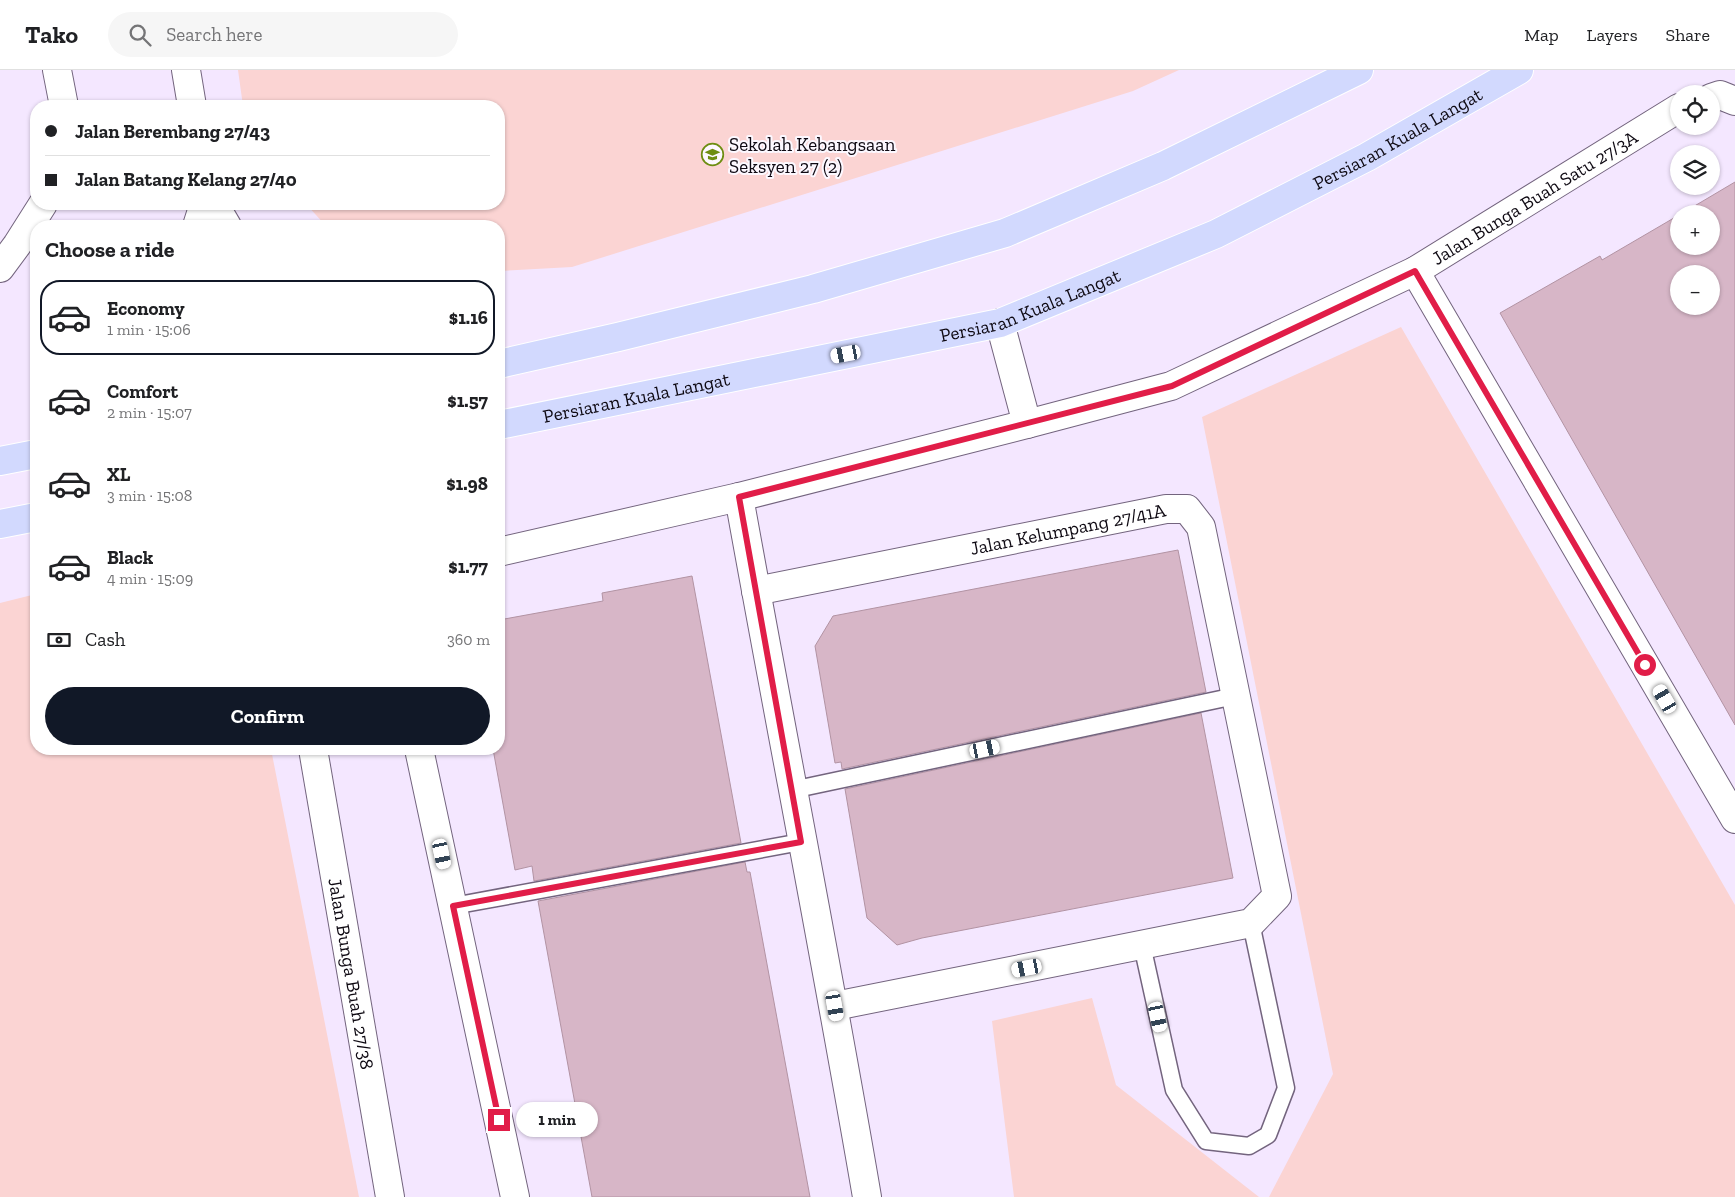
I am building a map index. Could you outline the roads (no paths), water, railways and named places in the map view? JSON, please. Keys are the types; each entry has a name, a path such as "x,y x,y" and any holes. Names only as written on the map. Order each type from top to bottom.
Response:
{"main road":[{"path":"505,363 618,338 813,289 1004,233 1163,166 1359,70"},
{"name":"Persiaran Kuala Langat","path":"505,424 1000,323 1216,234 1367,158 1520,70"},
{"path":"0,461 30,455"},
{"path":"0,524 30,518"}],"street":[{"path":"57,70 63,100"},
{"path":"186,70 191,100"},
{"path":"1720,95 1735,101"},
{"name":"Jalan Bunga Buah Satu 27/3A","path":"505,551 739,497 1172,386 1415,271 1670,114"},
{"path":"0,268 30,224"},
{"path":"1415,271 1735,819"},
{"path":"1000,323 1027,424"},
{"path":"739,497 801,842 835,1006 867,1197"},
{"name":"Jalan Kelumpang 27/41A","path":"756,592 1166,508 1187,509 1201,527 1276,896 1251,923"},
{"name":"Jalan Bunga Buah 27/38","path":"314,755 390,1197"},
{"path":"420,755 515,1197"},
{"path":"835,1006 1251,923"}],"lane":[{"path":"792,790 1235,696"},
{"path":"453,906 801,842"},
{"path":"1142,945 1174,1090 1206,1141 1249,1146 1268,1135 1286,1088 1251,923"}],"place":[{"name":"Sekolah Kebangsaan Seksyen 27 (2)","path":"713,155"}]}
